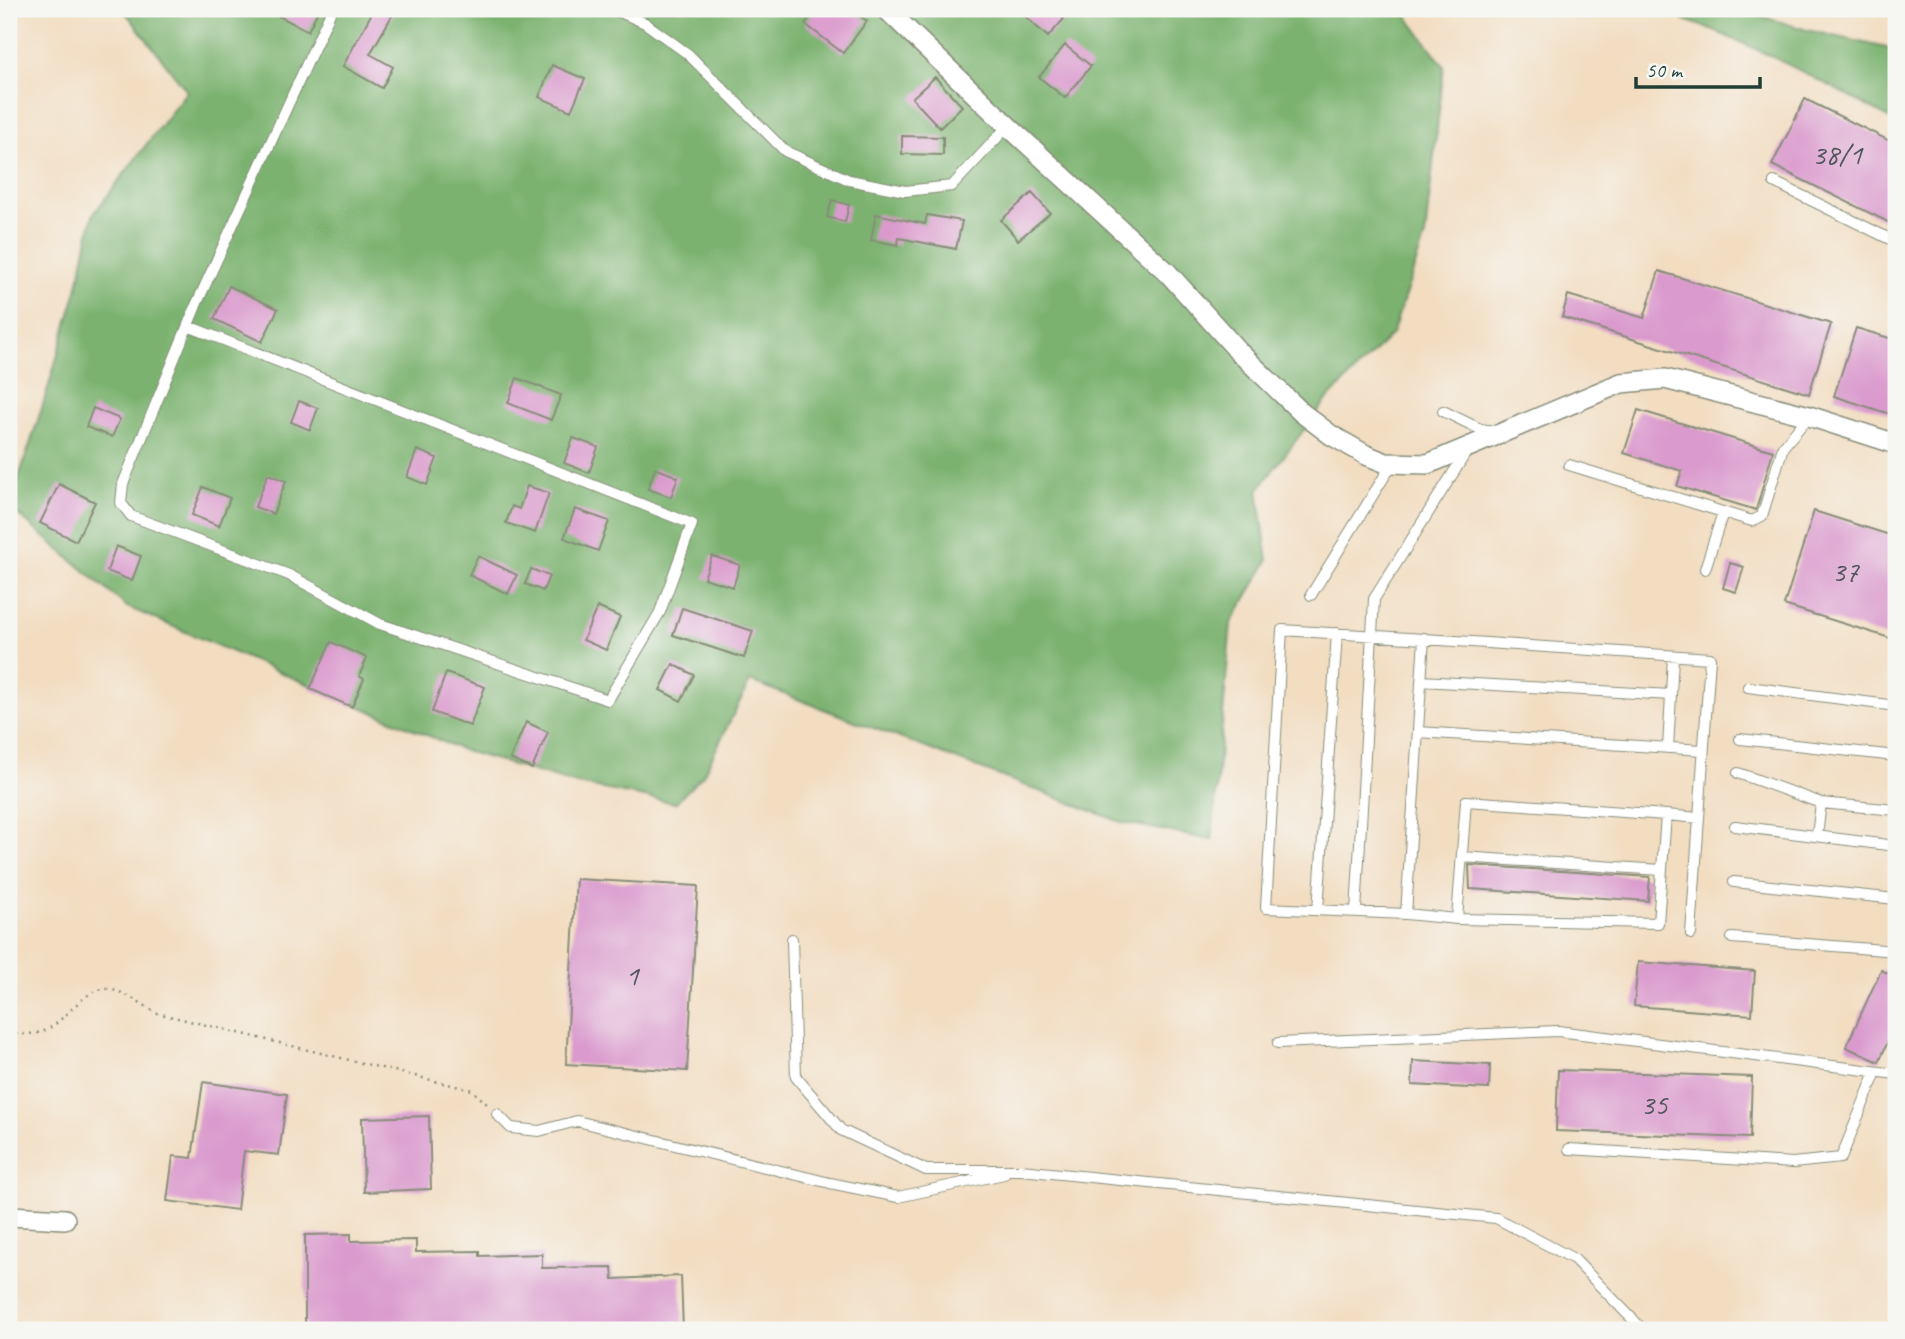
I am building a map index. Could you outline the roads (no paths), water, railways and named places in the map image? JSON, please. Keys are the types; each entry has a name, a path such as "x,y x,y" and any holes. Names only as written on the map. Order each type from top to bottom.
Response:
{"street":[{"path":"886,9 1008,127 1168,273 1238,351 1302,413 1331,435 1386,463 1428,464 1621,383 1665,379 1809,416 1896,444"},
{"path":"9,1216 65,1219"}],"lane":[{"path":"188,326 692,524 660,611 608,700 380,624 289,575 131,516 121,503 123,484 188,326 332,9"},
{"path":"613,9 645,23 688,54 785,152 849,180 905,191 952,186 1008,127"},
{"path":"1774,182 1896,242"},
{"path":"1443,411 1480,429 1502,432"},
{"path":"1569,465 1752,521 1762,516 1783,447 1809,416"},
{"path":"1356,912 1374,599 1471,445"},
{"path":"1311,596 1393,463"},
{"path":"1706,569 1723,512"},
{"path":"1666,815 1658,923 1457,919 1266,908 1282,630 1710,658 1691,934"},
{"path":"1318,910 1337,633"},
{"path":"1406,914 1423,638"},
{"path":"1668,748 1673,656"},
{"path":"1421,681 1671,695"},
{"path":"1748,687 1896,706"},
{"path":"1418,732 1703,750"},
{"path":"1740,739 1896,756"},
{"path":"1738,773 1821,803 1896,810"},
{"path":"1457,919 1466,801 1699,818"},
{"path":"1817,836 1821,803"},
{"path":"1735,826 1896,846"},
{"path":"1462,857 1662,870"},
{"path":"1734,881 1896,899"},
{"path":"1732,938 1896,951"},
{"path":"792,939 796,1077 841,1130 926,1170 1021,1170 1496,1218 1574,1259 1643,1330"},
{"path":"1278,1043 1558,1031 1896,1074"},
{"path":"1569,1149 1793,1163 1841,1158 1876,1072"},
{"path":"498,1114 511,1128 539,1131 577,1121 898,1197 1021,1170"}]}
